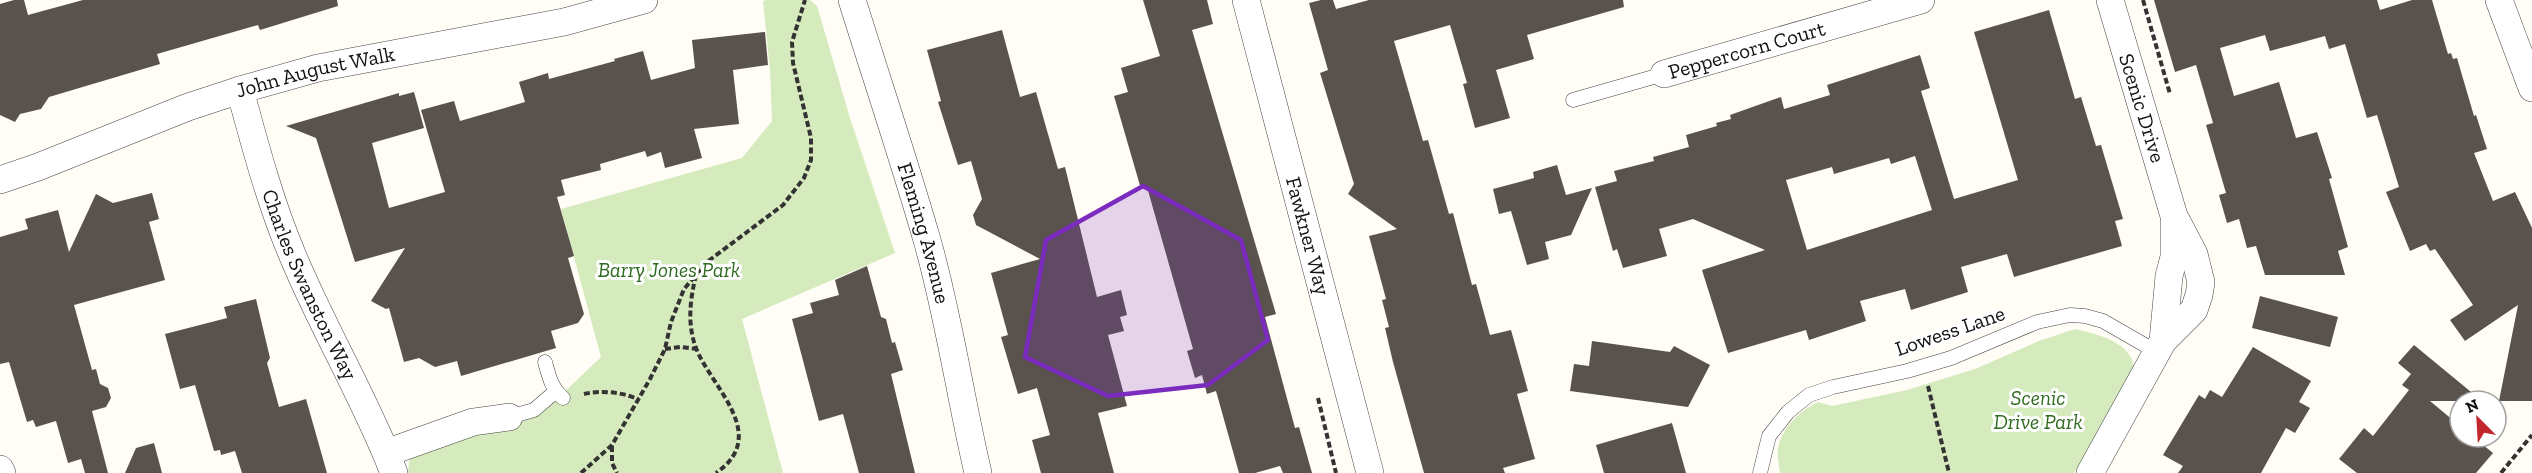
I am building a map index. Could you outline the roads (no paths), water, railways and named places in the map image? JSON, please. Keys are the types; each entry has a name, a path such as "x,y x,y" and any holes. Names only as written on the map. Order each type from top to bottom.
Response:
{"street":[{"name":"John August Walk","path":"0,180 188,107 318,68 564,22 644,0"},
{"name":"Fleming Avenue","path":"852,0 928,241 948,321 964,416 978,473"},
{"name":"Fawkner Way","path":"1246,0 1370,473"},
{"name":"Peppercorn Court","path":"1664,74 1920,0"},
{"name":"Scenic Drive","path":"2090,473 2160,347 2169,276 2174,256 2174,216 2110,0"},
{"path":"2499,0 2532,88"},
{"name":"Charles Swanston Way","path":"240,90 268,187 291,252 390,463"},
{"path":"390,463 473,422 509,417"}],"lane":[{"name":"Peppercorn Court","path":"1573,100 1664,74"},
{"name":"Lowess Lane","path":"1760,473 1769,436 1788,412 1809,395 1951,358 2037,322 2070,315 2085,316 2103,321 2160,347"},
{"path":"509,417 534,410 560,395 545,362"}],"park label":[{"name":"Barry Jones Park","path":"669,270"},
{"name":"Scenic Drive Park","path":"2038,410"}]}
